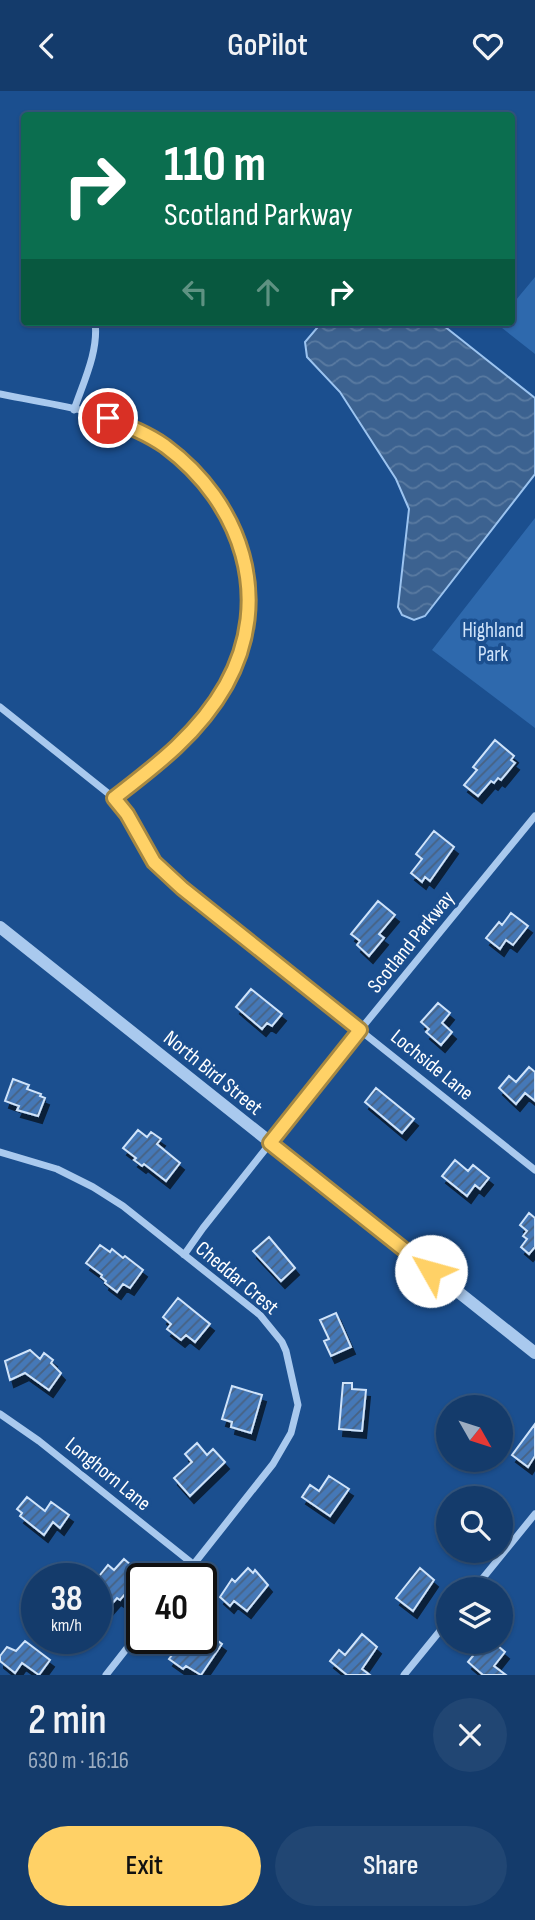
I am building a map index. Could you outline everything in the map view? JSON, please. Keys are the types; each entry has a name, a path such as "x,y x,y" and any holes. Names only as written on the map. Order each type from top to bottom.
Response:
{"street":[{"path":"74,410 92,357 95,326"},
{"path":"0,394 108,418 165,446 188,465 213,492 227,513 239,541 248,576 249,600 245,631 235,667 210,709 170,754 114,798"},
{"name":"Lochside Lane","path":"0,707 114,798 127,814 154,862 182,888 535,1170"},
{"name":"Scotland Parkway","path":"184,1255 360,1030 535,816"},
{"name":"North Bird Street","path":"0,927 535,1353"},
{"name":"Cheddar Crest","path":"0,1152 57,1169 123,1206 260,1315 282,1342 291,1366 298,1405 291,1433 273,1464 194,1563"},
{"name":"Longhorn Lane","path":"0,1414 39,1441 192,1563"},
{"path":"484,1577 535,1514"},
{"path":"404,1675 436,1636"},
{"path":"106,1675 126,1649"}],"green space":[{"path":"535,277 535,354 500,326 515,326 515,301"},
{"name":"Highland Park","path":"535,518 535,728 432,650"}],"water":[{"path":"319,326 444,326 535,398 535,474 425,616 414,620 402,615 398,607 409,509 396,479 340,392 307,357 305,342"}],"building":[{"path":"495,740 514,756 511,760 515,763 501,780 498,778 494,783 491,781 478,796 464,785 477,770 473,767"},
{"path":"434,831 454,847 430,881 425,877 422,882 411,873 422,859 416,854"},
{"path":"378,901 395,915 379,934 384,938 369,956 357,945 360,941 351,934"},
{"path":"511,913 528,926 513,945 506,940 500,949 486,938 499,922 502,925"},
{"path":"251,989 282,1014 272,1026 267,1023 262,1029 236,1007"},
{"path":"438,1003 450,1013 442,1023 452,1032 441,1045 426,1032 429,1029 421,1022"},
{"path":"529,1067 535,1072 535,1101 525,1093 516,1104 499,1088 509,1076 516,1082"},
{"path":"13,1079 29,1085 27,1089 45,1098 38,1116 17,1110 19,1106 5,1101"},
{"path":"376,1088 414,1119 402,1133 365,1102"},
{"path":"138,1130 147,1137 151,1132 161,1139 157,1144 180,1163 166,1181 144,1164 142,1166 134,1160 136,1158 123,1148"},
{"path":"455,1160 468,1171 473,1165 489,1178 480,1189 475,1185 467,1196 442,1176"},
{"path":"529,1213 535,1218 535,1247 529,1254 521,1247 527,1239 523,1236 527,1231 520,1225"},
{"path":"269,1237 295,1268 281,1281 253,1251"},
{"path":"100,1245 110,1252 112,1249 123,1258 125,1256 143,1270 130,1288 123,1284 117,1292 105,1283 102,1275 86,1263"},
{"path":"178,1298 210,1324 195,1342 186,1335 181,1340 167,1329 171,1324 163,1317"},
{"path":"336,1313 351,1347 331,1356 324,1341 329,1339 320,1320"},
{"path":"30,1350 40,1359 44,1353 53,1360 51,1363 61,1373 49,1390 25,1373 10,1380 5,1361"},
{"path":"343,1383 352,1383 352,1389 366,1390 362,1431 339,1429"},
{"path":"232,1386 262,1395 251,1433 231,1427 232,1422 222,1419"},
{"path":"535,1424 535,1456 528,1467 513,1454"},
{"path":"197,1443 207,1455 213,1449 225,1462 190,1496 174,1478 192,1462 185,1454"},
{"path":"329,1476 349,1489 330,1516 302,1497 310,1485 319,1491"},
{"path":"27,1497 45,1511 51,1502 69,1515 60,1528 53,1522 44,1535 20,1516 22,1513 17,1509"},
{"path":"124,1559 129,1563 126,1563 126,1593 112,1604 112,1568 114,1570"},
{"path":"248,1568 253,1573 255,1570 268,1585 247,1611 234,1601 230,1606 220,1597 232,1579 235,1582"},
{"path":"420,1568 434,1580 413,1611 396,1598"},
{"path":"362,1634 377,1647 362,1669 370,1675 347,1675 330,1661 339,1650 345,1655"},
{"path":"21,1645 21,1654 42,1654 50,1660 39,1675 22,1663 15,1673 0,1661 0,1656 7,1647 16,1651"},
{"path":"173,1654 215,1654 201,1675 186,1666 183,1669 169,1659"},
{"path":"474,1654 503,1654 494,1666 506,1675 483,1675 468,1662"}],"route":[{"path":"108,418 165,446 188,465 213,492 227,513 239,541 248,576 249,600 245,631 235,667 210,709 190,735 170,754 114,798 127,814 154,862 182,888 360,1030 270,1143 431,1271"}]}
